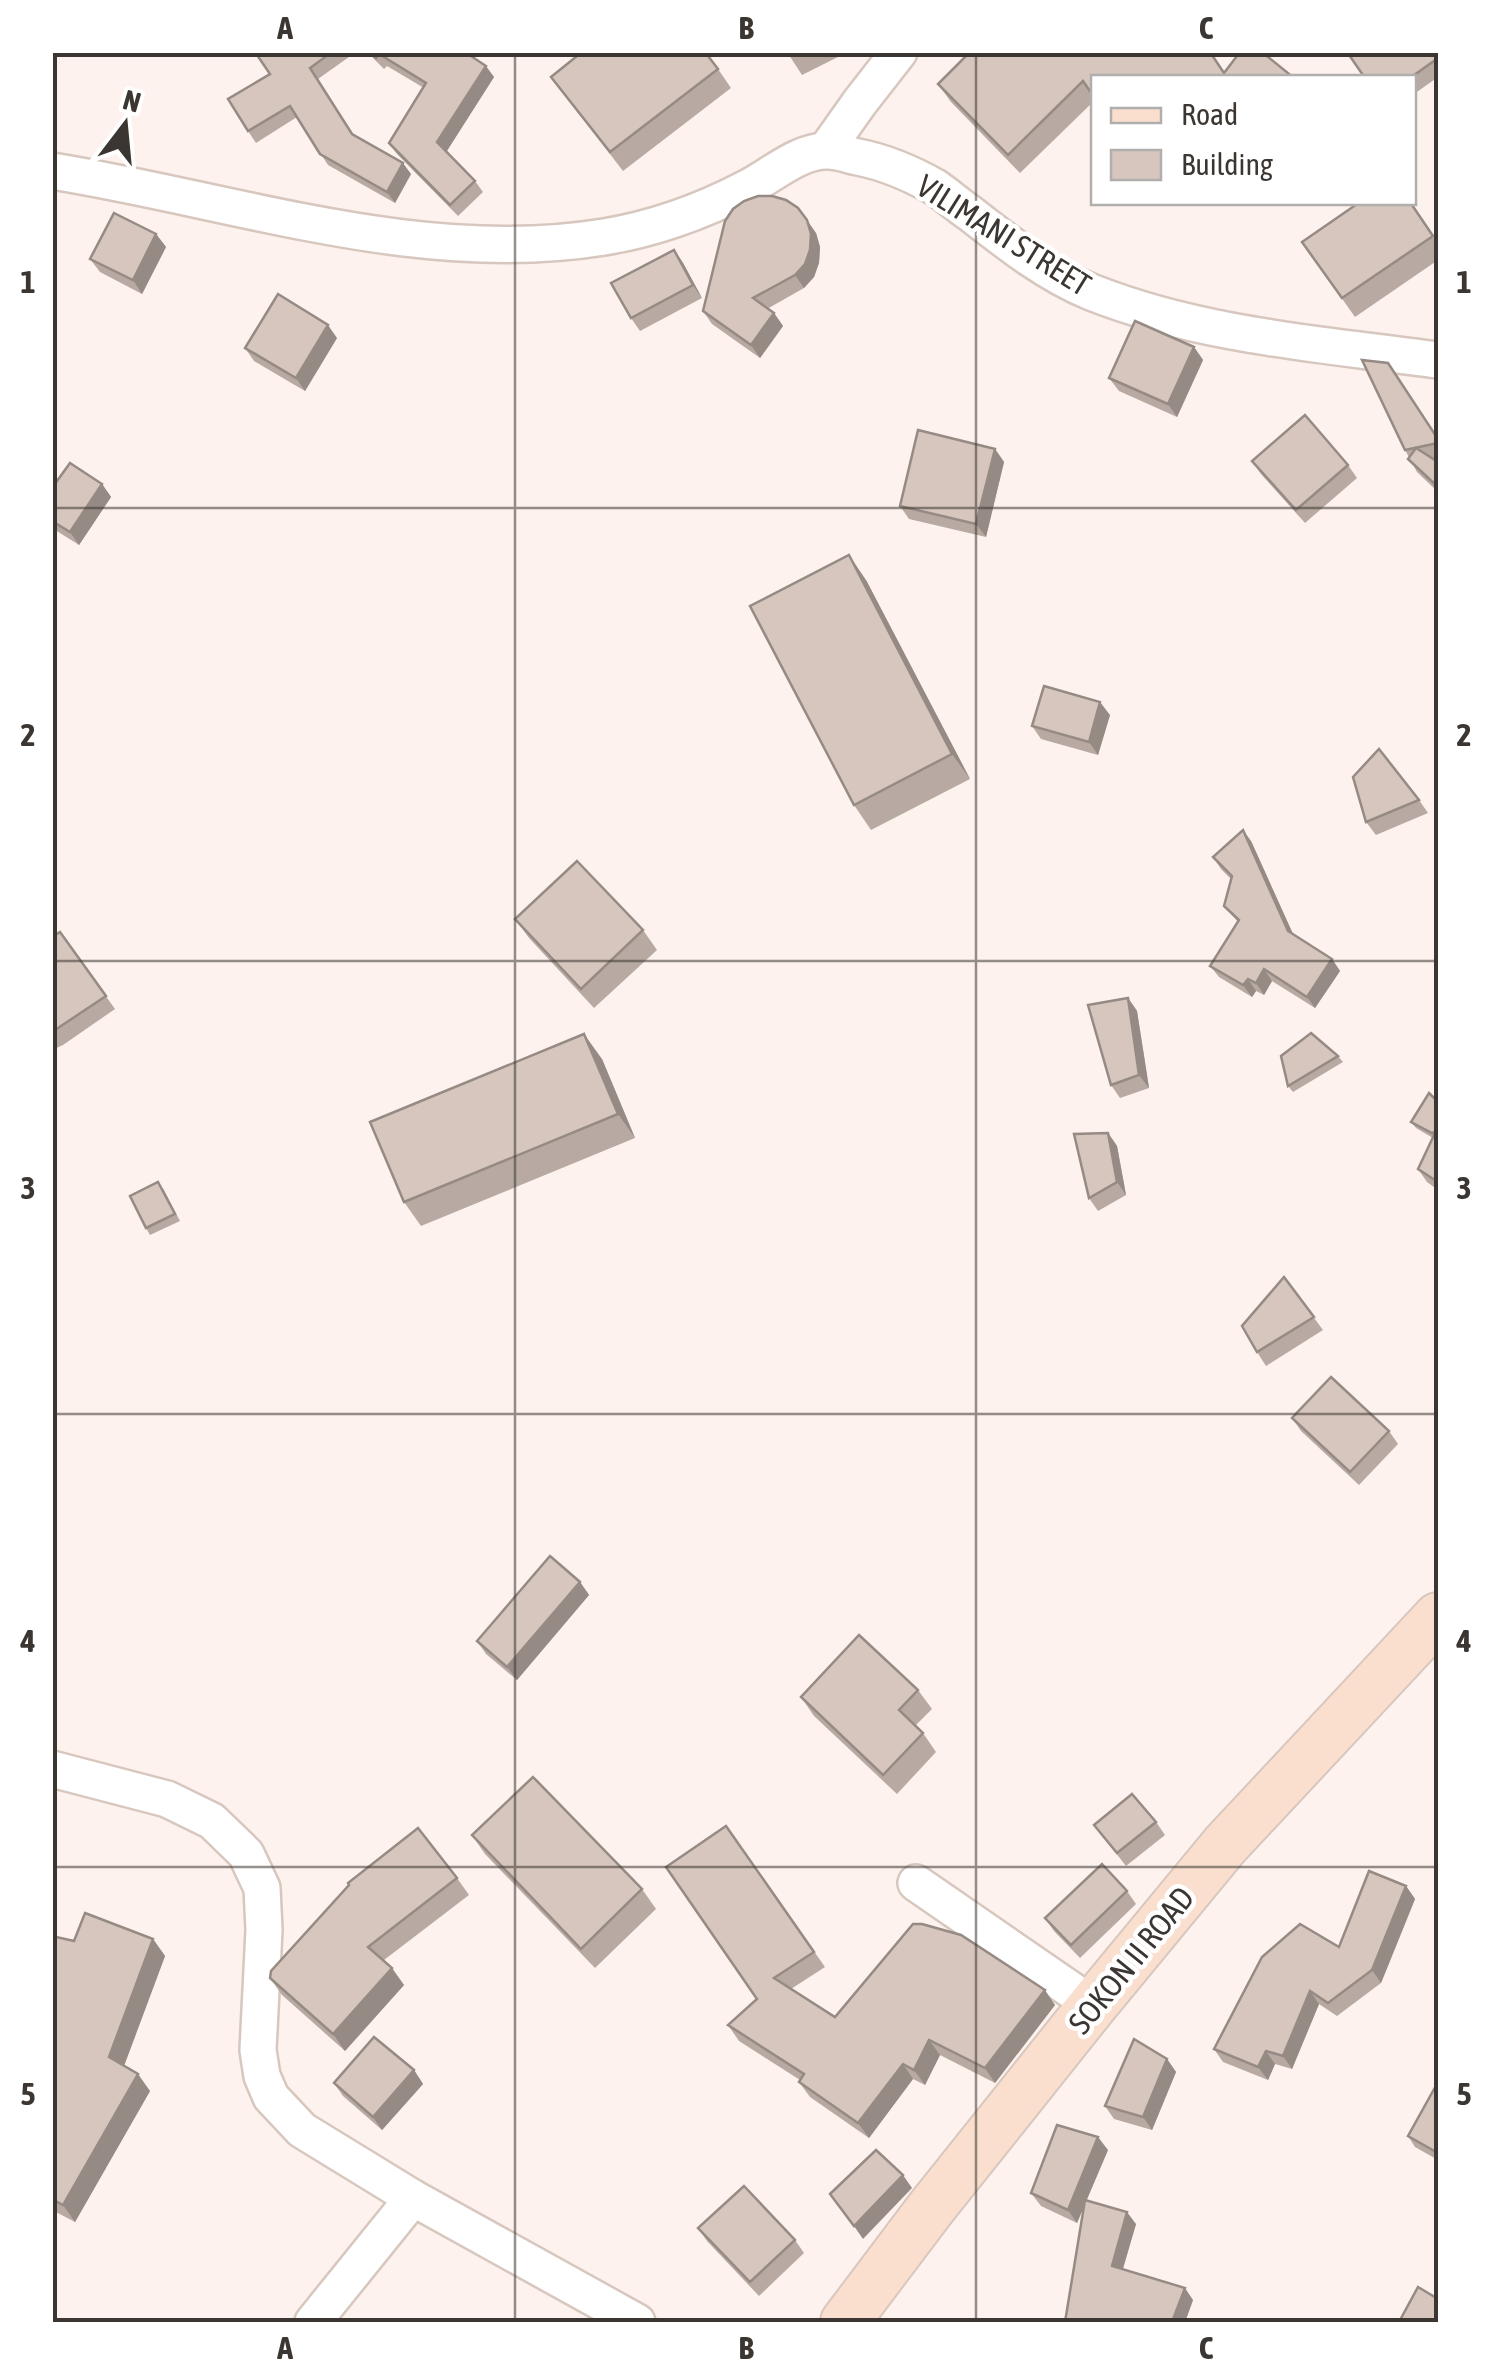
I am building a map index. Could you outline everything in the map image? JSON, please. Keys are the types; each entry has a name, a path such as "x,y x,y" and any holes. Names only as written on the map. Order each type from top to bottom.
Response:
{"street":[{"path":"52,171 266,216 431,241 529,245 606,237 674,220 748,188 788,162 826,150 899,52"},
{"name":"VILIMANI STREET","path":"826,150 874,160 934,187 1027,257 1088,290 1148,312 1290,342 1438,360"},
{"name":"SOKON II ROAD","path":"845,2322 931,2208 1225,1845 1438,1617"},
{"path":"52,1770 167,1798 212,1821 246,1854 262,1888 264,1930 258,2050 262,2076 271,2097 302,2130 413,2198 636,2322"},
{"path":"916,1883 1093,2005"},
{"path":"313,2322 413,2198"}],"building":[{"path":"255,52 332,52 310,68 352,134 403,163 387,192 320,154 290,106 248,131 228,99 270,74"},
{"path":"370,52 465,52 486,66 437,142 475,181 450,205 389,143 426,83"},
{"path":"582,52 705,52 718,69 610,152 551,77"},
{"path":"970,52 1210,52 1224,73 1240,52 1262,52 1290,75 1091,75 1091,93 1083,81 1008,155 938,84"},
{"path":"1347,52 1438,52 1438,58 1414,75 1363,75"},
{"path":"758,196 786,200 798,208 811,234 805,264 795,275 753,298 774,313 751,345 703,311 725,221 733,209"},
{"path":"1356,205 1412,205 1433,236 1342,298 1302,242"},
{"path":"114,213 156,234 133,280 90,259"},
{"path":"674,250 693,285 631,318 611,283"},
{"path":"278,294 328,325 296,378 245,348"},
{"path":"1135,321 1194,347 1168,404 1109,378"},
{"path":"1362,360 1388,363 1438,443 1405,450"},
{"path":"1305,415 1348,465 1296,510 1252,461"},
{"path":"918,430 995,449 976,524 900,506"},
{"path":"1416,448 1438,462 1438,487 1408,459"},
{"path":"70,463 102,484 70,532 52,521 52,488"},
{"path":"849,555 952,754 854,805 750,606"},
{"path":"1044,686 1100,702 1089,742 1032,726"},
{"path":"1379,749 1419,800 1366,822 1353,777"},
{"path":"1243,830 1288,931 1332,959 1307,997 1264,969 1256,983 1248,979 1243,985 1210,966 1239,920 1224,906 1232,876 1213,857"},
{"path":"577,861 643,930 581,989 515,919"},
{"path":"60,932 106,996 52,1032 52,937"},
{"path":"1128,998 1139,1075 1111,1085 1088,1005"},
{"path":"1311,1033 1338,1056 1288,1086 1281,1056"},
{"path":"584,1034 618,1114 404,1202 370,1122"},
{"path":"1429,1093 1438,1102 1438,1130 1432,1133 1411,1122"},
{"path":"1438,1132 1438,1182 1418,1169"},
{"path":"1108,1133 1117,1182 1089,1198 1074,1134"},
{"path":"158,1182 175,1214 146,1228 130,1196"},
{"path":"1284,1277 1314,1317 1257,1352 1242,1326"},
{"path":"1331,1377 1389,1431 1350,1472 1292,1418"},
{"path":"550,1556 580,1582 507,1667 477,1641"},
{"path":"859,1635 918,1690 899,1710 923,1733 883,1775 801,1697"},
{"path":"533,1777 642,1889 581,1949 472,1835"},
{"path":"1132,1794 1156,1822 1117,1853 1094,1825"},
{"path":"726,1826 814,1952 774,1978 835,2017 913,1924 961,1935 1045,1990 985,2068 929,2040 914,2070 903,2064 858,2123 799,2082 804,2074 728,2025 757,1999 666,1867"},
{"path":"418,1828 457,1878 368,1947 392,1968 333,2034 270,1978 271,1971 348,1883"},
{"path":"1102,1864 1127,1891 1071,1945 1045,1918"},
{"path":"1369,1871 1406,1886 1372,1970 1328,2003 1310,1991 1283,2056 1266,2051 1258,2067 1214,2049 1262,1957 1300,1924 1339,1947"},
{"path":"85,1913 153,1939 109,2057 138,2074 63,2205 52,2199 52,1936 74,1941"},
{"path":"374,2037 414,2070 373,2117 334,2083"},
{"path":"1134,2039 1167,2059 1143,2117 1105,2106"},
{"path":"1438,2082 1438,2153 1408,2136"},
{"path":"1057,2125 1098,2137 1068,2210 1031,2193"},
{"path":"876,2150 903,2175 854,2226 830,2194"},
{"path":"744,2186 795,2240 750,2282 698,2228"},
{"path":"1085,2200 1127,2212 1112,2266 1185,2288 1172,2322 1065,2322"},
{"path":"1418,2287 1438,2299 1438,2322 1399,2322"}]}
